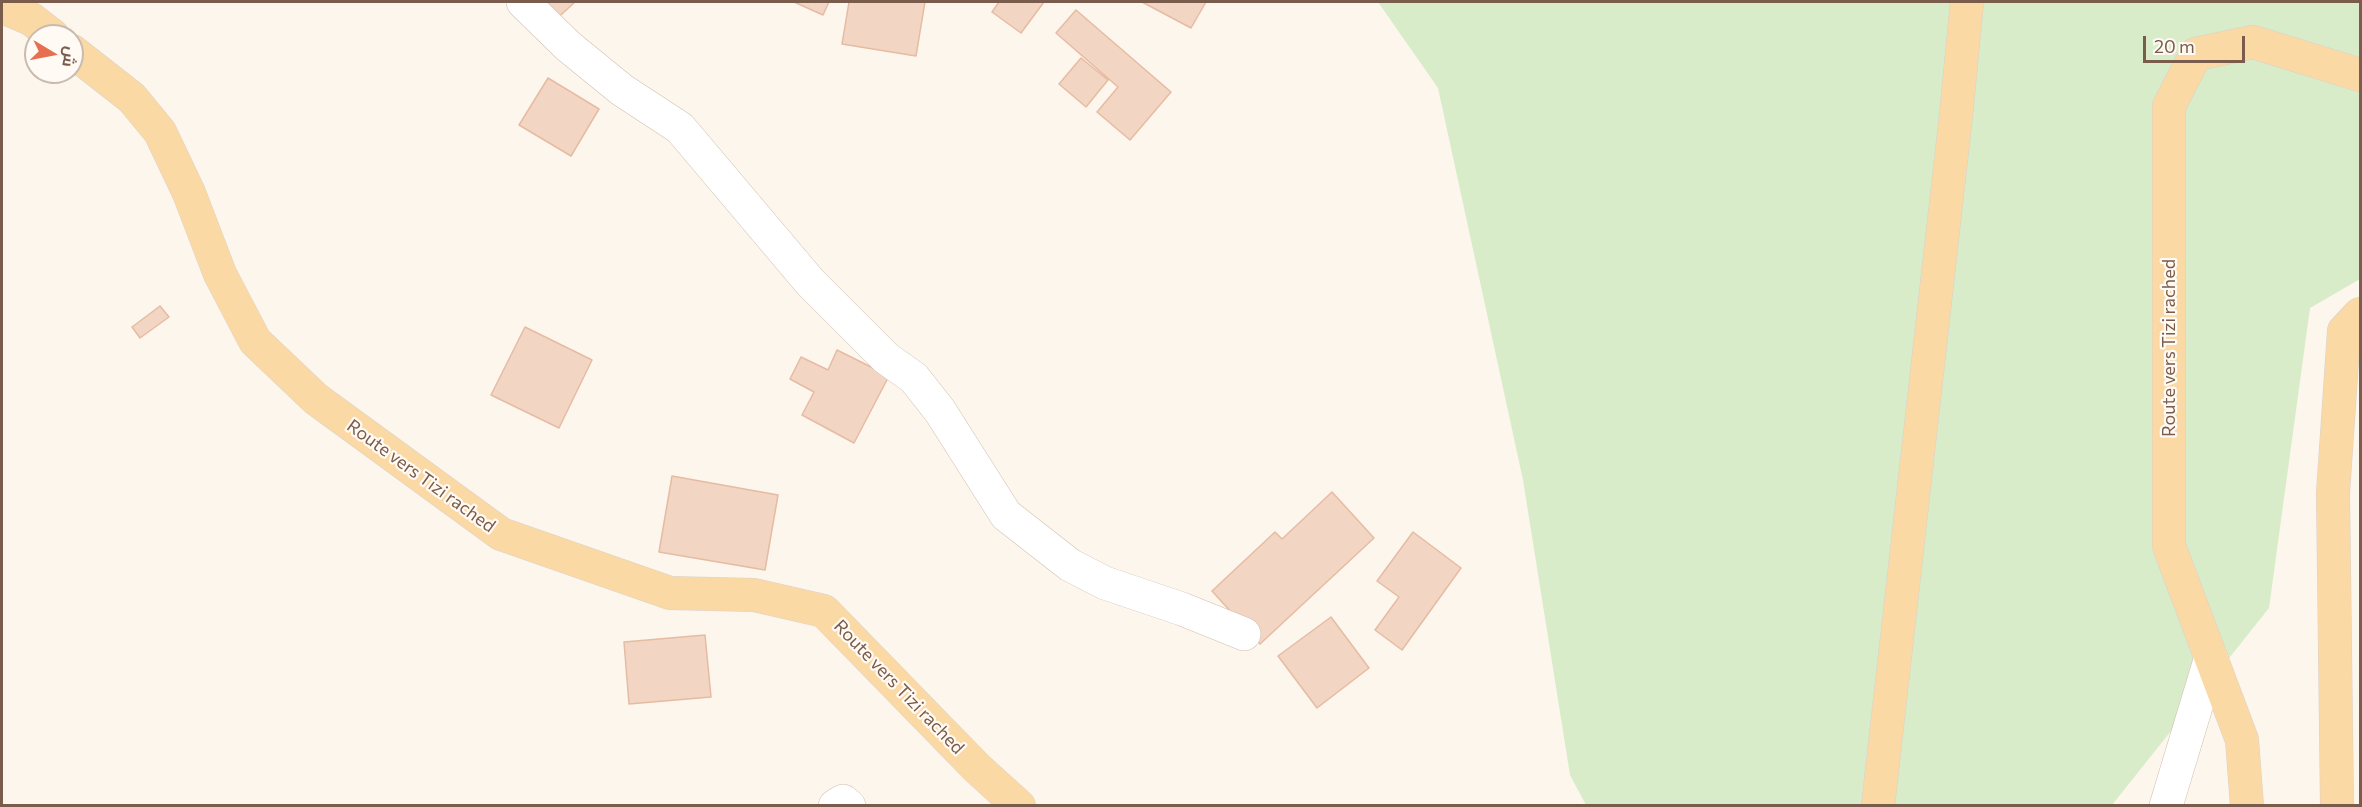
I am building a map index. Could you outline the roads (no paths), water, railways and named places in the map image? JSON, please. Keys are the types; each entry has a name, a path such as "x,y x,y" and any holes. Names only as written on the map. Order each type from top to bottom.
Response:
{"main road":[{"path":"1878,806 1967,2"},
{"path":"2,7 37,24"},
{"name":"Route vers Tizi rached","path":"2247,806 2242,740 2169,546 2169,106 2196,54 2253,42 2361,75"},
{"name":"Route vers Tizi rached","path":"84,60 132,98 160,132 189,193 220,274 255,341 316,399 501,534 670,593 754,595 824,611 977,768 1019,806"},
{"path":"2337,806 2333,493 2344,331 2361,314"}],"street":[{"path":"523,2 568,46 622,90 680,128 810,282 886,358 914,378 940,411 1006,515 1070,565 1105,583 1182,609 1244,634"},
{"path":"2166,806 2211,657"},
{"path":"835,806 843,801 849,806"}]}
